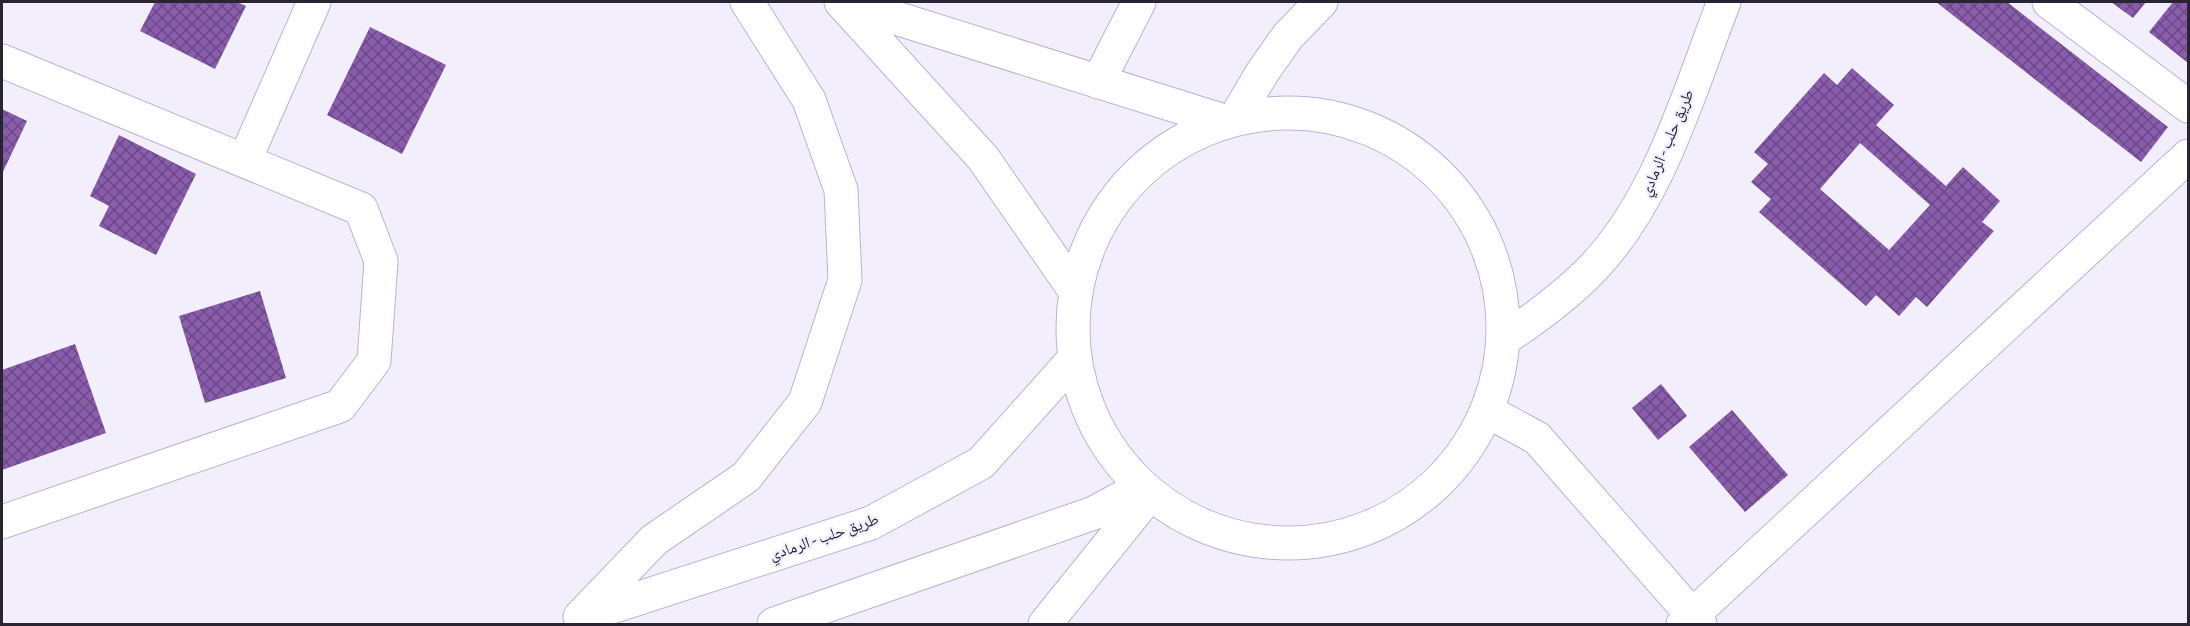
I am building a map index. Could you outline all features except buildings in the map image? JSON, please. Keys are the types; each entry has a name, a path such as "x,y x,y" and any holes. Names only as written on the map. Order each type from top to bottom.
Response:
{"main road":[{"path":"245,160 314,2"},
{"path":"569,621 654,540 746,477 805,402 845,280 841,190 809,100 747,2"},
{"path":"843,2 1098,82 1230,119"},
{"path":"843,2 983,158 1076,292"},
{"path":"1098,82 1139,2"},
{"path":"1230,119 1288,36 1321,2"},
{"name":"طريق حلب - الرمادي","path":"1504,339 1567,294 1619,237 1641,204 1659,170 1724,2"},
{"path":"2049,2 2188,106"},
{"path":"2,61 361,209 381,261 374,362 340,406 2,522"},
{"path":"1294,111 1350,120 1402,144 1447,180 1480,228 1500,282 1504,339 1487,411 1458,461 1417,502 1367,529 1311,543 1254,542 1198,525 1146,491 1110,450 1087,406 1075,358 1076,292 1093,235 1126,185 1171,146 1230,119 1294,111"},
{"path":"1487,411 1537,438 1692,622 2188,156"},
{"name":"طريق حلب - الرمادي","path":"569,621 871,523 981,463 1075,358"},
{"path":"774,624 1094,513 1146,491"},
{"path":"1045,624 1146,491"}]}
